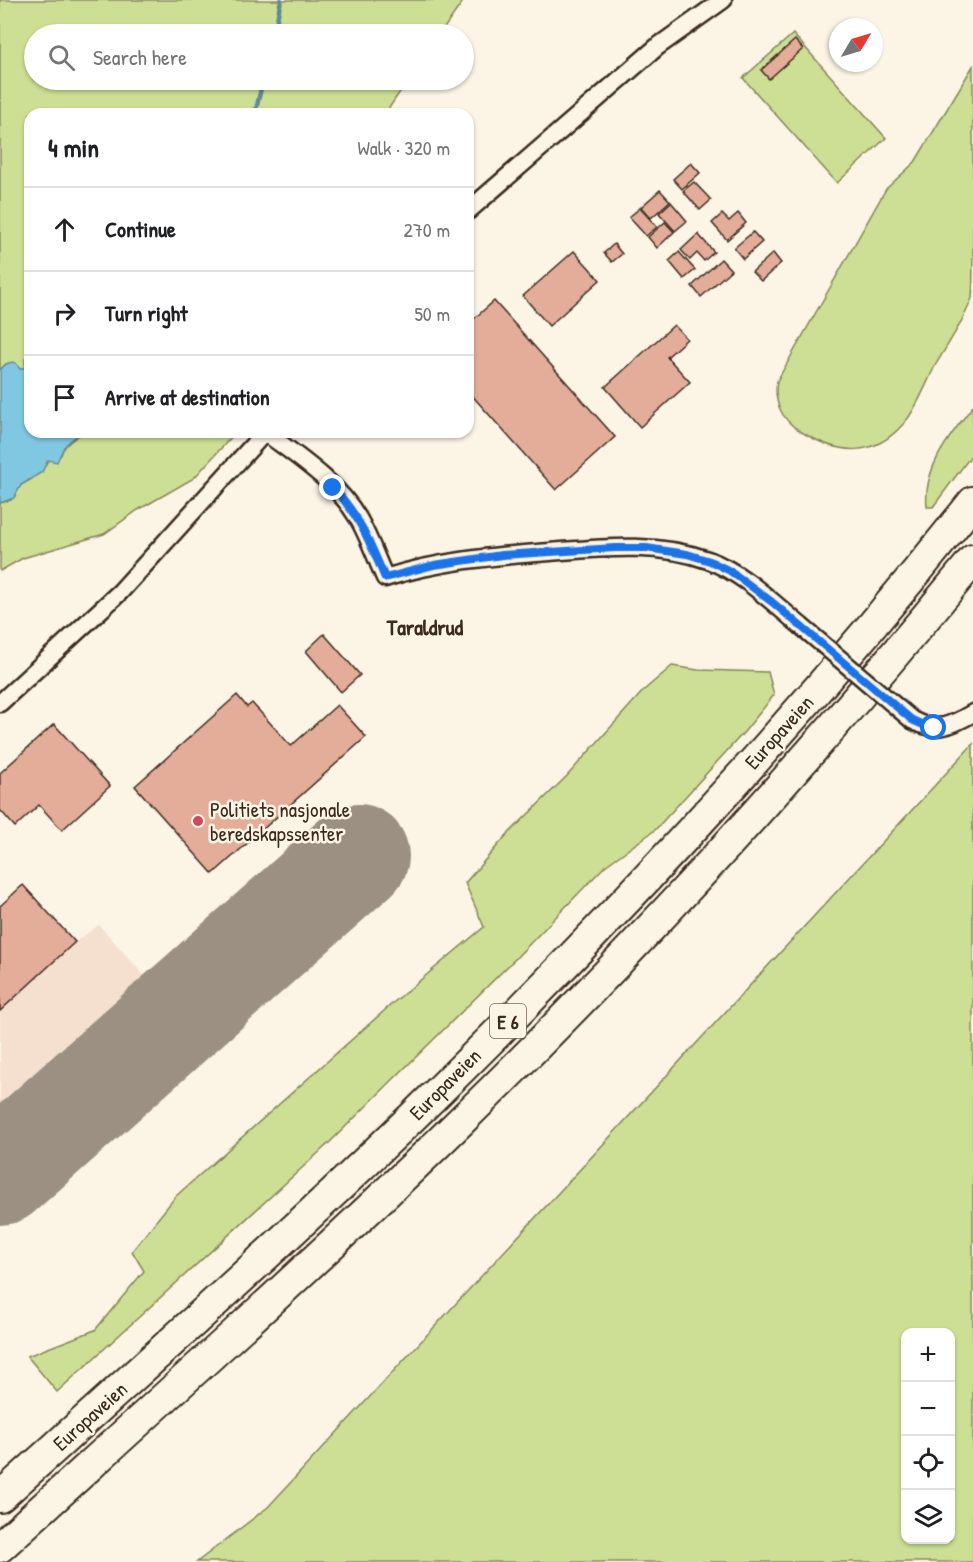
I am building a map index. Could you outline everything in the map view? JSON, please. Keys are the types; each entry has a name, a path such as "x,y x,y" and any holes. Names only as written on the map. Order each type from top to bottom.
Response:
{"highway":[{"name":"Europaveien","path":"0,1497 158,1355 317,1207 438,1092 549,980 783,728 973,502"},
{"name":"Europaveien","path":"0,1547 340,1236 520,1062 729,843 811,752 973,560"}],"street":[{"path":"474,207 657,47 723,0"},
{"path":"0,703 120,592 260,438"},
{"path":"273,438 319,474 345,500 358,517 385,578 434,565 502,555 646,548 687,554 710,561 730,571 772,602 912,720 930,728 954,723 973,713"}],"shaded area":[{"path":"99,925 150,982 0,1116 0,1011 75,942"}],"green space":[{"path":"0,0 464,0 447,24 24,24 24,90 401,90 389,108 24,108 24,368 6,364 0,370"},
{"path":"793,34 886,138 837,183 743,78"},
{"path":"973,66 973,257 972,298 969,307 909,417 893,434 868,447 855,449 828,445 800,431 788,422 780,410 776,396 777,381 886,189 915,162"},
{"path":"973,406 973,453 933,507 927,507 929,479 934,465 947,441"},
{"path":"75,438 231,438 194,478 138,510 104,534 23,558 0,571 0,503 11,500 21,485 32,479 46,462 61,455 67,444"},
{"path":"672,666 698,670 768,672 774,695 745,731 655,830 605,866 516,958 326,1146 57,1392 27,1356 95,1330 144,1271 132,1251 176,1196 394,1002 484,927 465,883 506,836 567,776 644,690"},
{"path":"973,744 973,1562 197,1562 268,1507"}],"water":[{"path":"11,362 16,363 20,369 24,367 24,438 74,438 64,447 57,462 48,460 42,472 21,485 14,498 0,503 0,370"}],"building":[{"path":"795,40 803,49 769,79 761,70"},
{"path":"691,163 700,173 682,189 673,179"},
{"path":"694,182 711,200 700,210 683,191"},
{"path":"660,190 670,201 651,218 641,207"},
{"path":"671,202 687,221 675,231 659,213"},
{"path":"640,208 657,227 646,236 629,217"},
{"path":"738,213 746,223 727,240 712,223 722,214 729,221"},
{"path":"665,222 674,232 657,248 648,237"},
{"path":"753,232 762,242 743,259 734,248"},
{"path":"698,234 714,252 704,261 697,253 690,260 681,250"},
{"path":"614,244 622,254 612,262 604,253"},
{"path":"574,251 600,280 549,326 523,296"},
{"path":"679,252 695,270 684,279 669,261"},
{"path":"773,253 781,263 761,281 752,272"},
{"path":"721,259 731,270 701,297 692,286"},
{"path":"494,301 615,437 556,490 474,398 474,319"},
{"path":"674,325 687,339 667,357 690,382 640,427 605,387"},
{"path":"324,634 360,675 341,692 306,651"},
{"path":"237,695 247,707 252,703 291,746 337,705 366,737 213,874 135,786"},
{"path":"54,724 110,786 62,830 39,805 15,827 0,810 0,773"},
{"path":"23,885 75,942 0,1011 0,906"}],"waterway":[{"path":"276,24 281,0"},
{"path":"256,108 261,90"}],"runway":[{"path":"0,1173 357,856"}],"place":[{"name":"Politiets nasjonale beredskapssenter","path":"198,821"}],"district":[{"name":"Taraldrud","path":"425,627"}],"route":[{"path":"333,488 358,517 385,578 434,565 502,555 567,550 646,548 687,554 710,561 730,571 772,602 912,720 934,728"}]}
